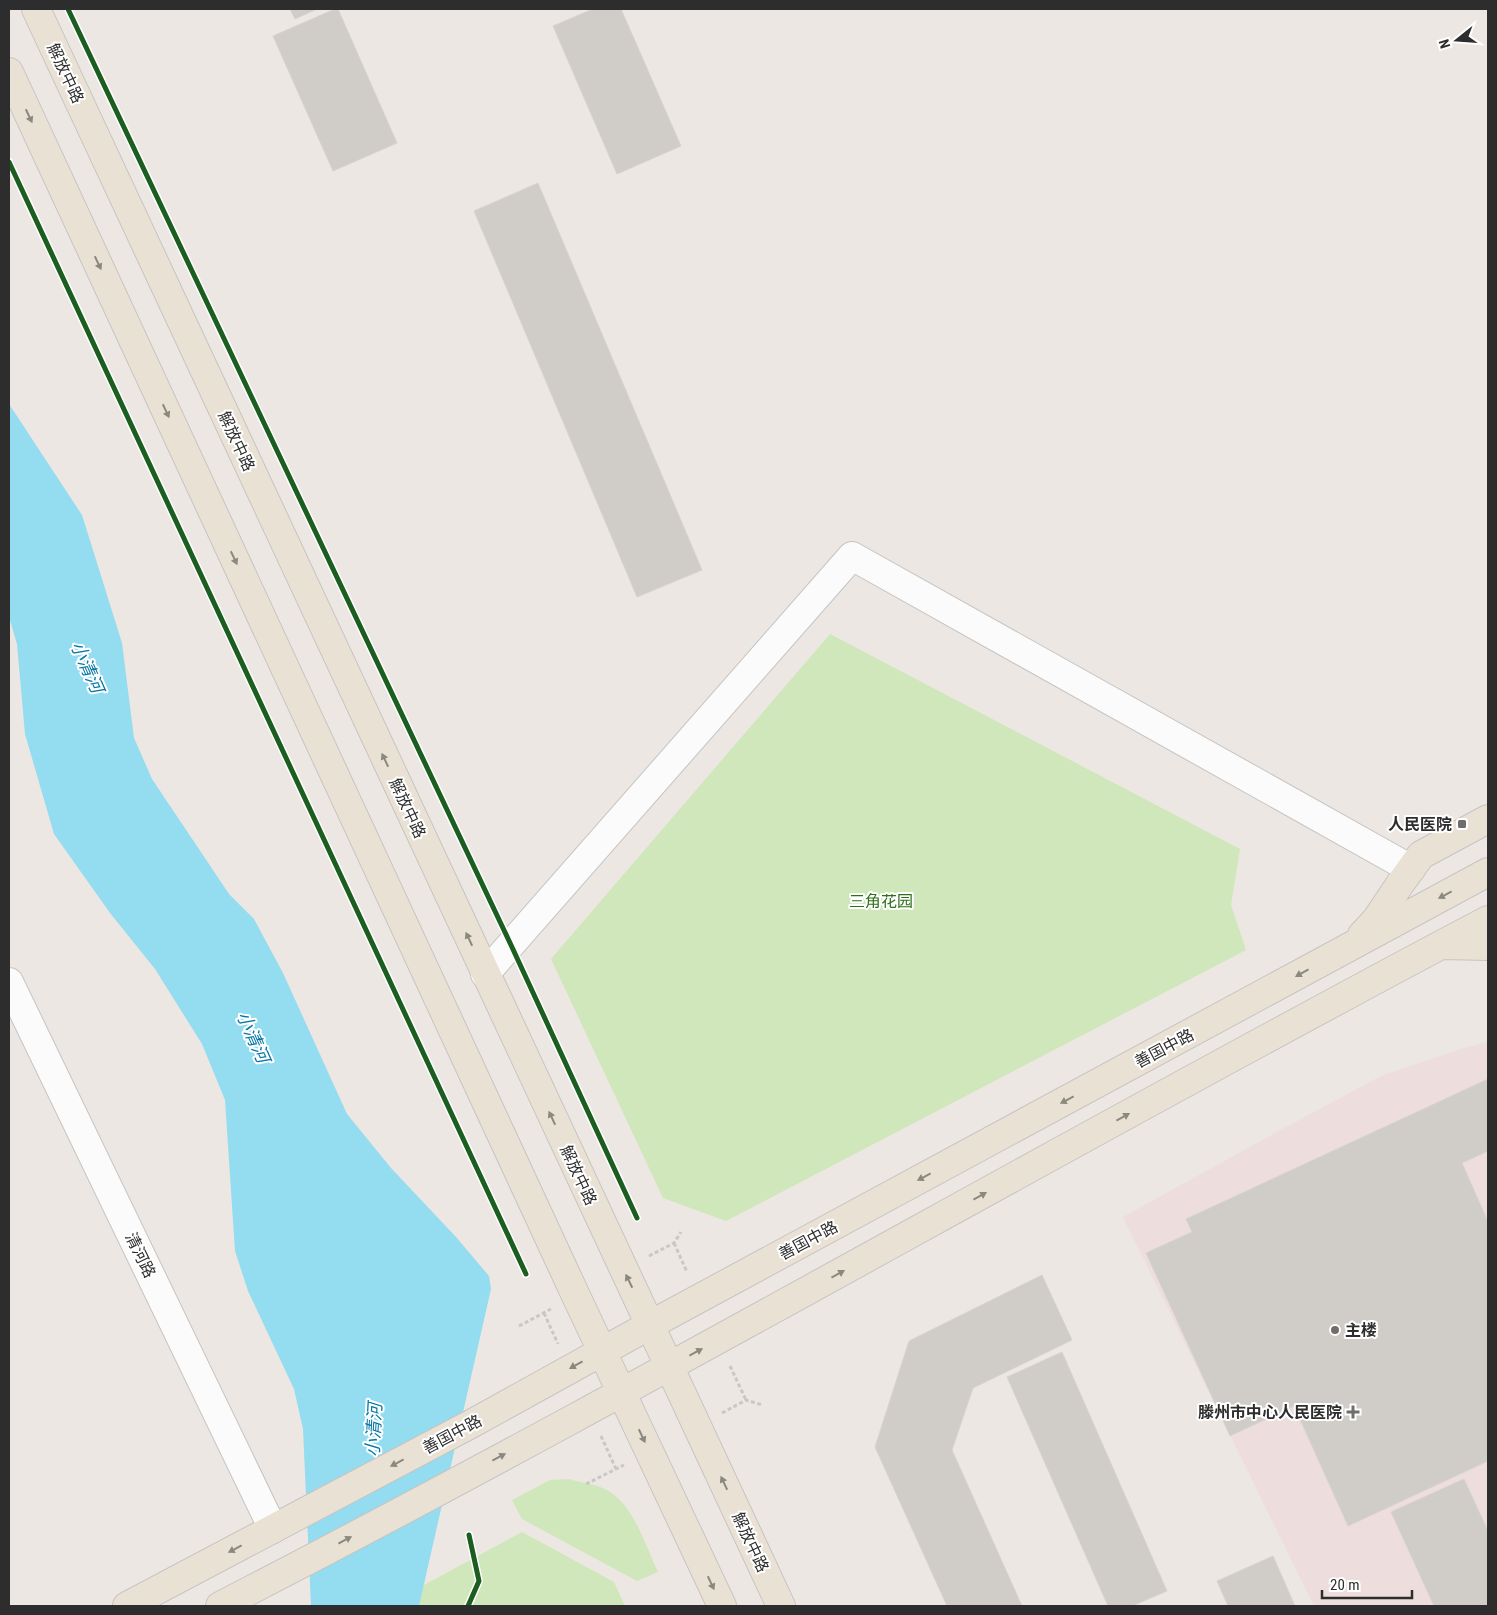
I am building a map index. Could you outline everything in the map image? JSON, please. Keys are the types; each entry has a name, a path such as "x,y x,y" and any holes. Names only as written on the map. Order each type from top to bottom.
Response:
{"main road":[{"name":"解放中路","path":"36,9 781,1606"},
{"path":"9,72 722,1606"},
{"path":"1353,945 1376,920 1421,855 1488,819"},
{"name":"善国中路","path":"127,1606 470,1424 1488,872"},
{"path":"220,1606 258,1596 302,1563 670,1366 1283,1029 1488,920"},
{"path":"1440,945 1488,946"}],"street":[{"path":"485,974 852,556 1411,869"},
{"name":"清河路","path":"9,982 283,1523"}],"shaded area":[{"name":"滕州市中心人民医院","path":"1488,1042 1488,1606 1314,1606 1123,1217 1381,1076 1464,1048"}],"green space":[{"name":"三角花园","path":"830,634 1240,849 1231,905 1246,950 726,1221 663,1198 551,959"},
{"path":"569,1479 603,1488 625,1505 638,1526 658,1572 637,1581 522,1519 512,1500 550,1480"},
{"path":"522,1532 614,1582 625,1606 418,1606 424,1585"}],"water":[{"name":"小清河","path":"9,404 82,515 122,643 134,738 152,779 229,894 254,919 283,973 347,1114 391,1168 456,1237 489,1276 491,1289 419,1606 311,1606 303,1429 294,1389 248,1291 235,1251 225,1100 202,1044 155,969 110,913 54,834 25,734 17,644 9,617"}],"building":[{"path":"290,9 317,9 295,19"},
{"path":"338,9 397,143 333,171 273,36"},
{"path":"593,9 621,9 681,146 617,174 553,26"},
{"path":"538,183 702,570 637,597 474,211"},
{"name":"滕州市中心人民医院","path":"1488,1079 1488,1151 1462,1163 1488,1222 1488,1461 1348,1526 1294,1406 1230,1436 1146,1253 1192,1232 1186,1219"},
{"path":"1042,1275 1072,1340 973,1388 952,1450 1022,1606 947,1606 875,1447 909,1341"},
{"path":"1062,1352 1167,1591 1132,1606 1108,1606 1007,1377"},
{"path":"1464,1479 1488,1531 1488,1606 1434,1606 1391,1512"},
{"path":"1273,1556 1295,1606 1228,1606 1217,1581"}],"cycle path":[{"path":"68,9 511,945 637,1218"},
{"path":"9,162 526,1274"},
{"path":"468,1606 479,1581 469,1535"}],"place":[{"name":"人民医院","path":"1462,824"},
{"name":"主楼","path":"1335,1330"},
{"name":"滕州市中心人民医院","path":"1353,1412"}]}
